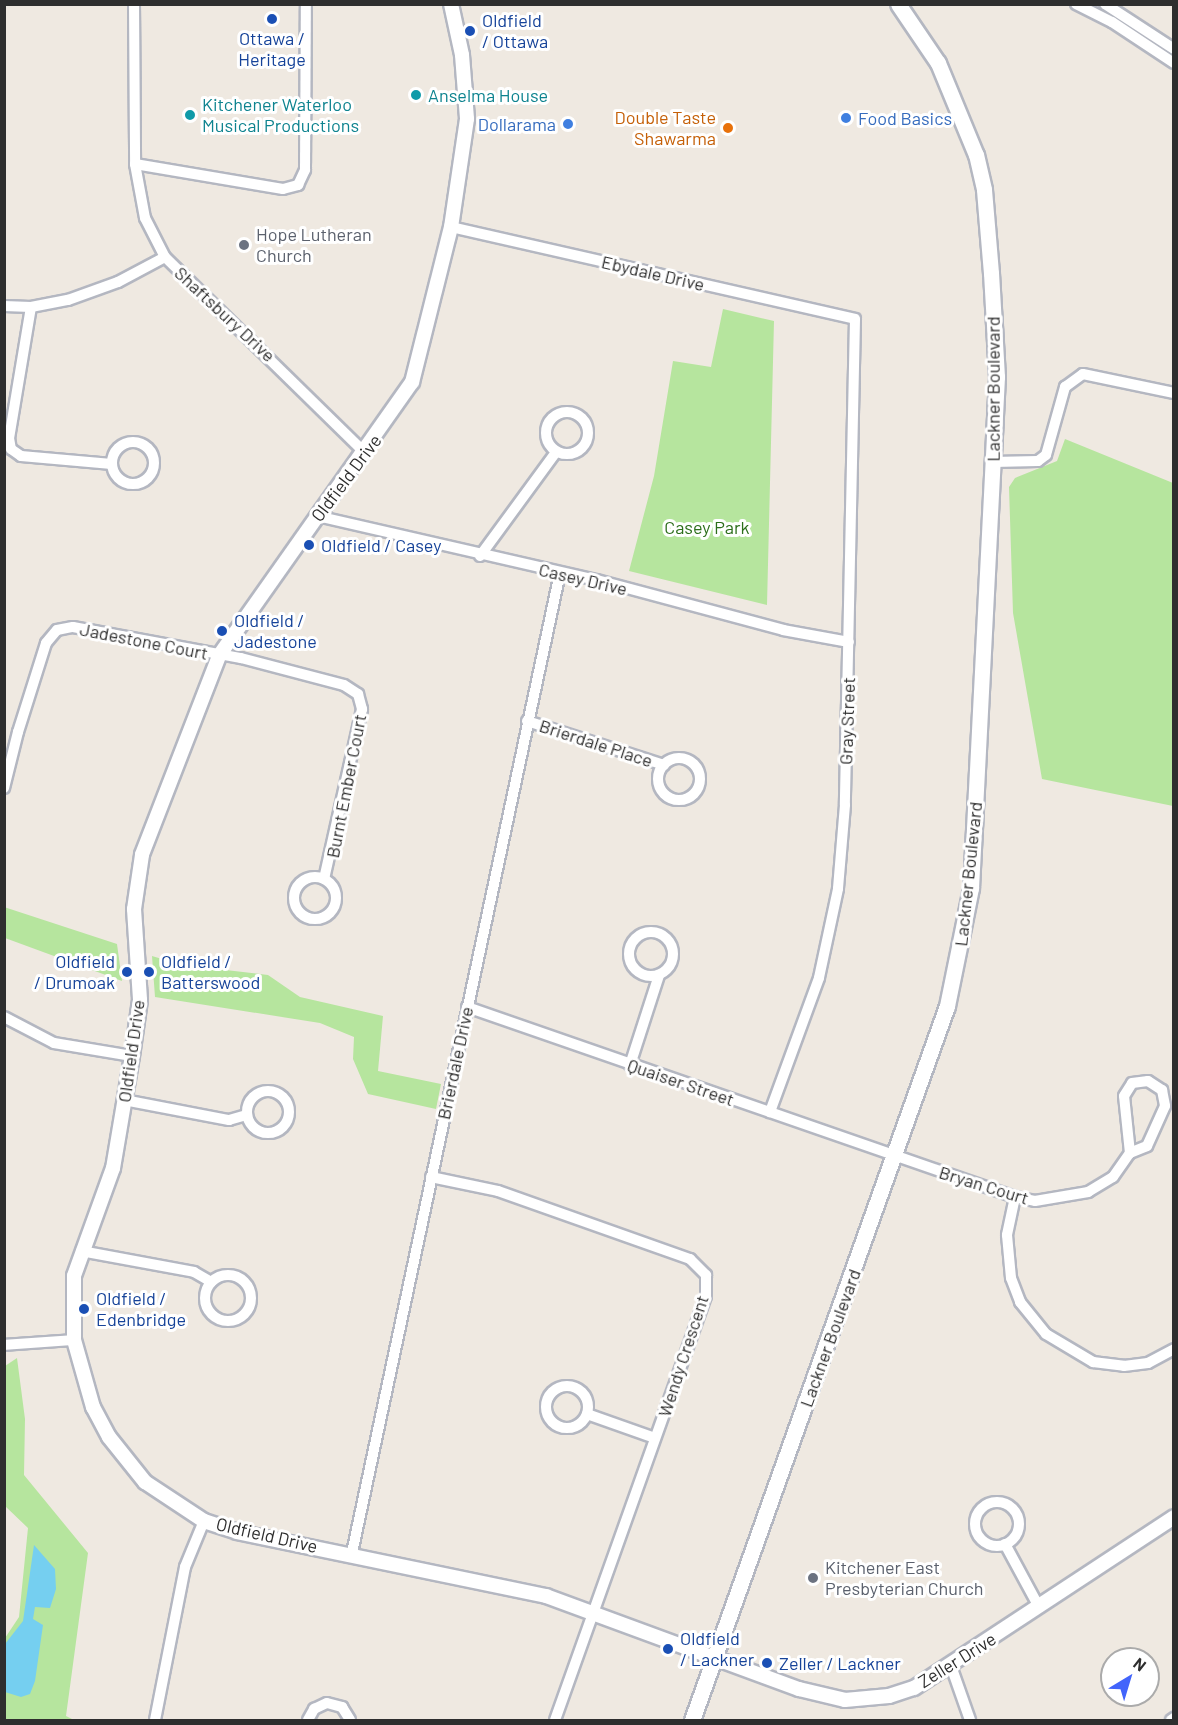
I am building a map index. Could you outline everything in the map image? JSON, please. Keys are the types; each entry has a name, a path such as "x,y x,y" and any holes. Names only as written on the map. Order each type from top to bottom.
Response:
{"main road":[{"name":"Lackner Boulevard","path":"692,1720 947,1006 971,888 993,462 996,351 982,175 954,93 904,7"}],"street":[{"name":"Shaftsbury Drive","path":"134,4 135,164 145,218 165,257 365,453"},
{"path":"135,164 283,189 297,185 305,170 306,4"},
{"name":"Oldfield Drive","path":"451,4 462,55 466,119 451,227 412,382 365,453 317,516 219,656 142,855 136,881 140,1000 113,1168 81,1251 74,1276 74,1340 80,1373 109,1437 145,1482 204,1521 237,1532 352,1553 593,1611 714,1658"},
{"path":"1076,4 1112,22 1173,63"},
{"path":"1105,4 1173,49"},
{"name":"Ebydale Drive","path":"451,227 855,319"},
{"path":"4,306 31,307 88,293 165,257"},
{"path":"31,307 9,438 11,449 21,456 112,464"},
{"name":"Gray Street","path":"770,1112 819,978 838,890 845,805 855,319"},
{"path":"993,462 1038,460 1046,455 1065,387 1083,374 1173,393"},
{"path":"559,413 576,414 587,426 587,441 578,452 556,452 547,440 548,423 559,413"},
{"path":"133,442 149,450 154,462 149,477 134,485 118,478 112,464 119,447 133,442"},
{"path":"480,556 556,452"},
{"name":"Casey Drive","path":"317,516 560,573 783,630 849,642"},
{"name":"Brierdale Drive","path":"352,1553 560,573"},
{"name":"Jadestone Court","path":"4,789 46,643 57,630 73,627 219,656"},
{"name":"Burnt Ember Court","path":"219,656 344,685 358,694 362,709 358,737 324,879"},
{"name":"Brierdale Place","path":"527,721 664,765"},
{"name":"Burnt Ember Court","path":"324,879 334,889 335,906 325,917 310,919 297,909 295,892 304,880 324,879"},
{"path":"630,1065 659,975 673,958 671,944 659,933 642,934 630,950 632,966 644,975 659,975"},
{"name":"Quaiser Street","path":"467,1007 895,1156"},
{"path":"4,1017 54,1043 132,1056"},
{"name":"Bryan Court","path":"895,1156 1015,1197 1056,1200 1088,1192 1113,1177 1130,1153 1147,1146 1165,1106 1162,1090 1148,1081 1132,1083 1124,1096 1130,1153"},
{"path":"264,1091 278,1093 290,1107 287,1124 272,1133 254,1128 247,1115 249,1103 264,1091"},
{"path":"124,1100 228,1120 247,1115"},
{"name":"Wendy Crescent","path":"431,1177 498,1191 679,1255 690,1259 706,1275 706,1296 555,1720"},
{"path":"1015,1197 1007,1235 1011,1278 1020,1302 1046,1334 1093,1362 1124,1366 1148,1362 1173,1349"},
{"path":"81,1251 194,1272 212,1282"},
{"path":"227,1275 242,1280 250,1299 244,1314 229,1320 211,1312 205,1296 212,1282 227,1275"},
{"path":"4,1345 74,1340"},
{"path":"572,1386 587,1399 587,1414 574,1427 558,1426 548,1416 546,1402 555,1389 572,1386"},
{"path":"587,1414 655,1438"},
{"path":"991,1503 1010,1506 1018,1517 1017,1532 1005,1544 984,1542 976,1530 979,1512 991,1503"},
{"name":"Zeller Drive","path":"714,1658 812,1694 845,1700 889,1696 914,1688 951,1666 1173,1517"},
{"path":"155,1720 186,1567 204,1521"},
{"path":"1005,1544 1039,1608"},
{"path":"951,1666 970,1720"},
{"path":"308,1720 314,1709 327,1703 342,1707 350,1720"}],"green space":[{"name":"Casey Park","path":"723,309 774,321 767,605 629,571 654,476 673,361 711,367"},
{"path":"1065,439 1173,483 1173,806 1042,779 1013,613 1009,487 1015,478 1057,461"},
{"path":"4,907 117,944 122,981 5,938"},
{"path":"152,956 182,965 268,975 300,997 383,1016 378,1071 441,1084 436,1109 368,1094 353,1059 354,1037 320,1023 155,997"},
{"path":"17,1358 25,1419 24,1475 88,1553 66,1716 74,1720 5,1720 5,1638 19,1617 28,1528 5,1506 5,1366"}],"water":[{"path":"34,1545 55,1569 56,1589 50,1608 35,1607 33,1619 43,1625 35,1681 30,1694 21,1697 5,1692 5,1644 23,1621"}],"place":[{"name":"Ottawa / Heritage","path":"272,19"},
{"name":"Oldfield / Ottawa","path":"470,31"},
{"name":"Anselma House","path":"416,95"},
{"name":"Kitchener Waterloo Musical Productions","path":"190,115"},
{"name":"Food Basics","path":"846,118"},
{"name":"Dollarama","path":"568,124"},
{"name":"Double Taste Shawarma","path":"728,128"},
{"name":"Hope Lutheran Church","path":"244,245"},
{"name":"Oldfield / Casey","path":"309,545"},
{"name":"Oldfield / Jadestone","path":"222,631"},
{"name":"Oldfield / Drumoak","path":"127,972"},
{"name":"Oldfield / Batterswood","path":"149,972"},
{"name":"Oldfield / Edenbridge","path":"84,1309"},
{"name":"Kitchener East Presbyterian Church","path":"813,1578"},
{"name":"Oldfield / Lackner","path":"668,1649"},
{"name":"Zeller / Lackner","path":"767,1663"}]}
